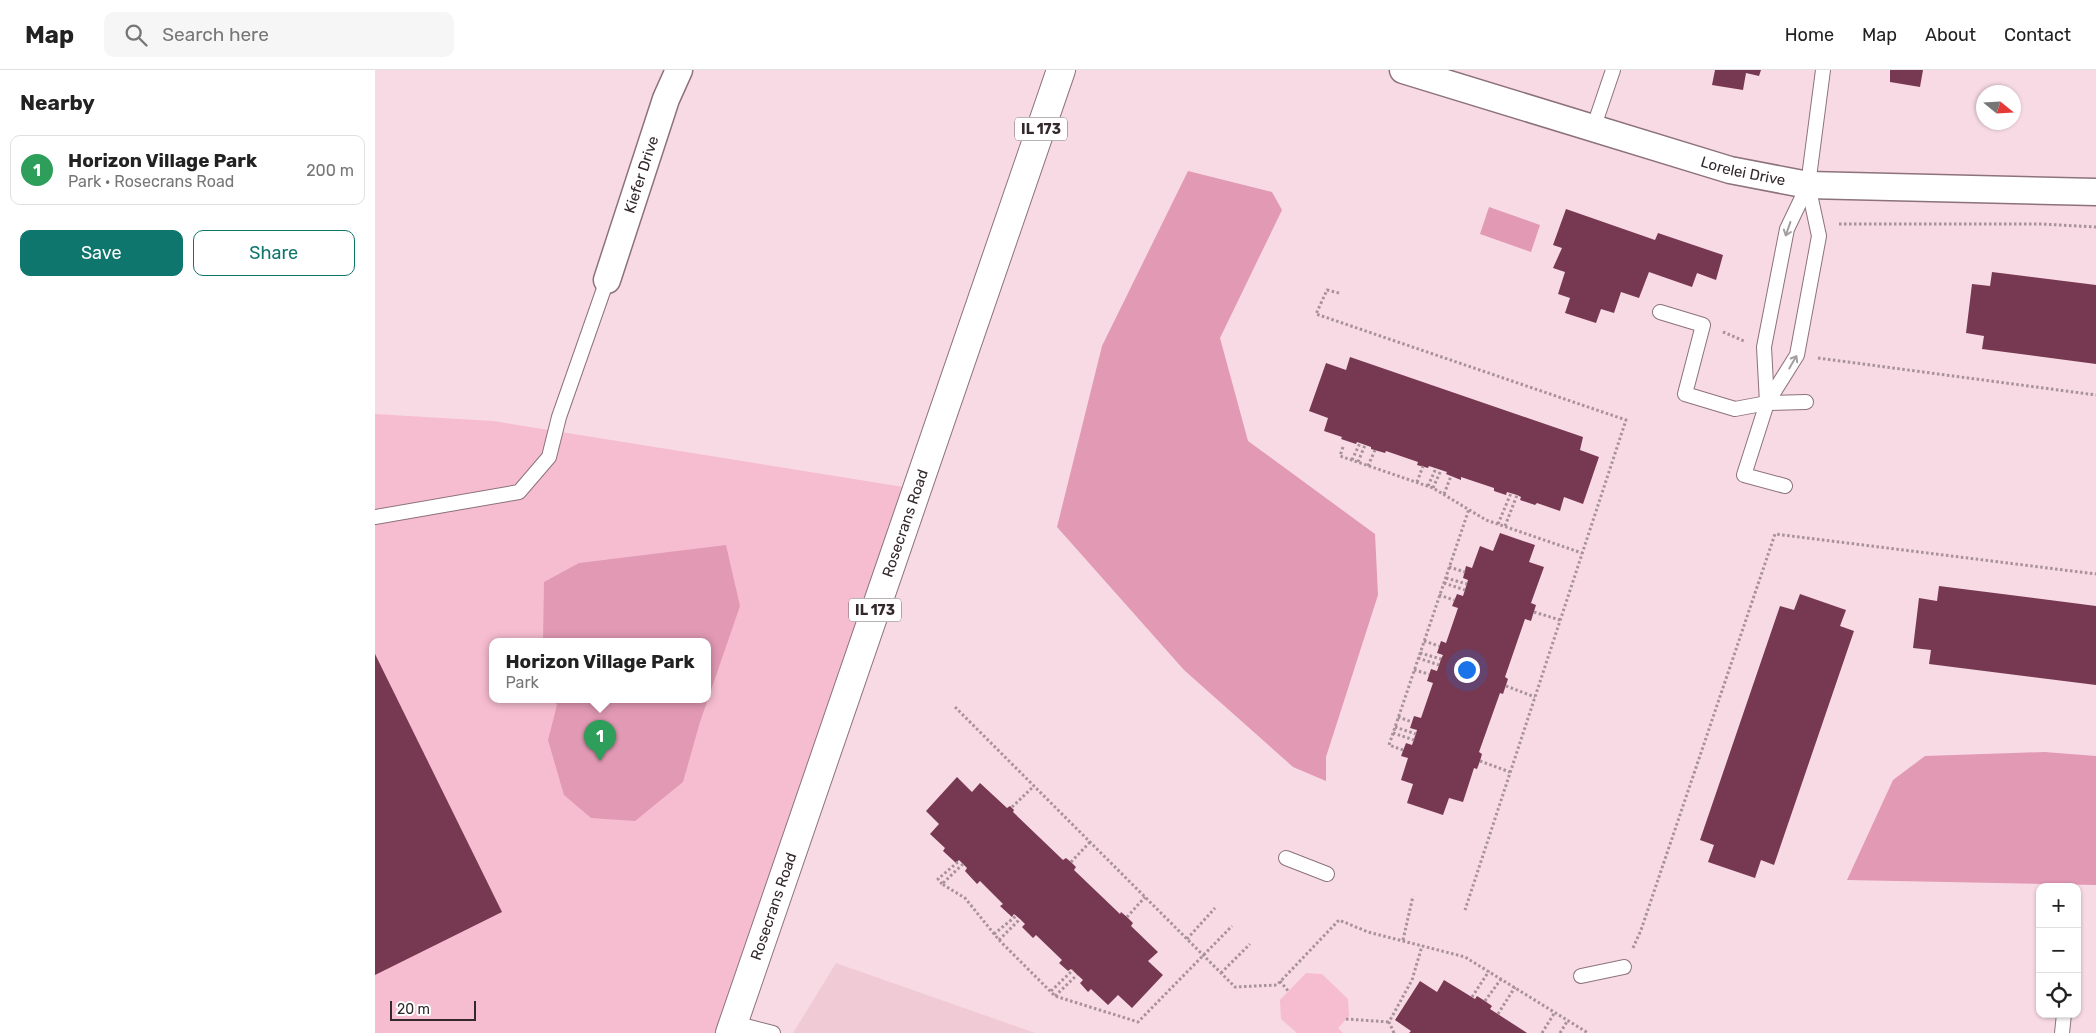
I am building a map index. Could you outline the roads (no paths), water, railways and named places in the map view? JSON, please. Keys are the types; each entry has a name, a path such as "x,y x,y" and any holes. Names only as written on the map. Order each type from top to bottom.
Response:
{"main road":[{"name":"Rosecrans Road","path":"732,1028 1061,70"}],"street":[{"name":"Kiefer Drive","path":"607,280 666,99 679,70"},
{"name":"Lorelei Drive","path":"1403,70 1437,76 1593,129 1730,170 1808,185 2096,192"}],"lane":[{"path":"1593,129 1613,70"},
{"path":"1767,403 1764,347 1787,229 1808,185 1823,70"},
{"path":"1785,486 1745,475 1767,403 1797,356 1819,236 1808,185"},
{"path":"375,516 519,492 549,457 559,417 607,280"},
{"path":"1660,312 1703,325 1685,394 1735,409 1767,403 1805,402"},
{"path":"1286,858 1327,874"},
{"path":"1581,976 1624,968"},
{"path":"2062,1033 2064,1018"},
{"path":"732,1028 773,1033"}],"place":[{"name":"Horizon Village Park","path":"600,761"}]}
